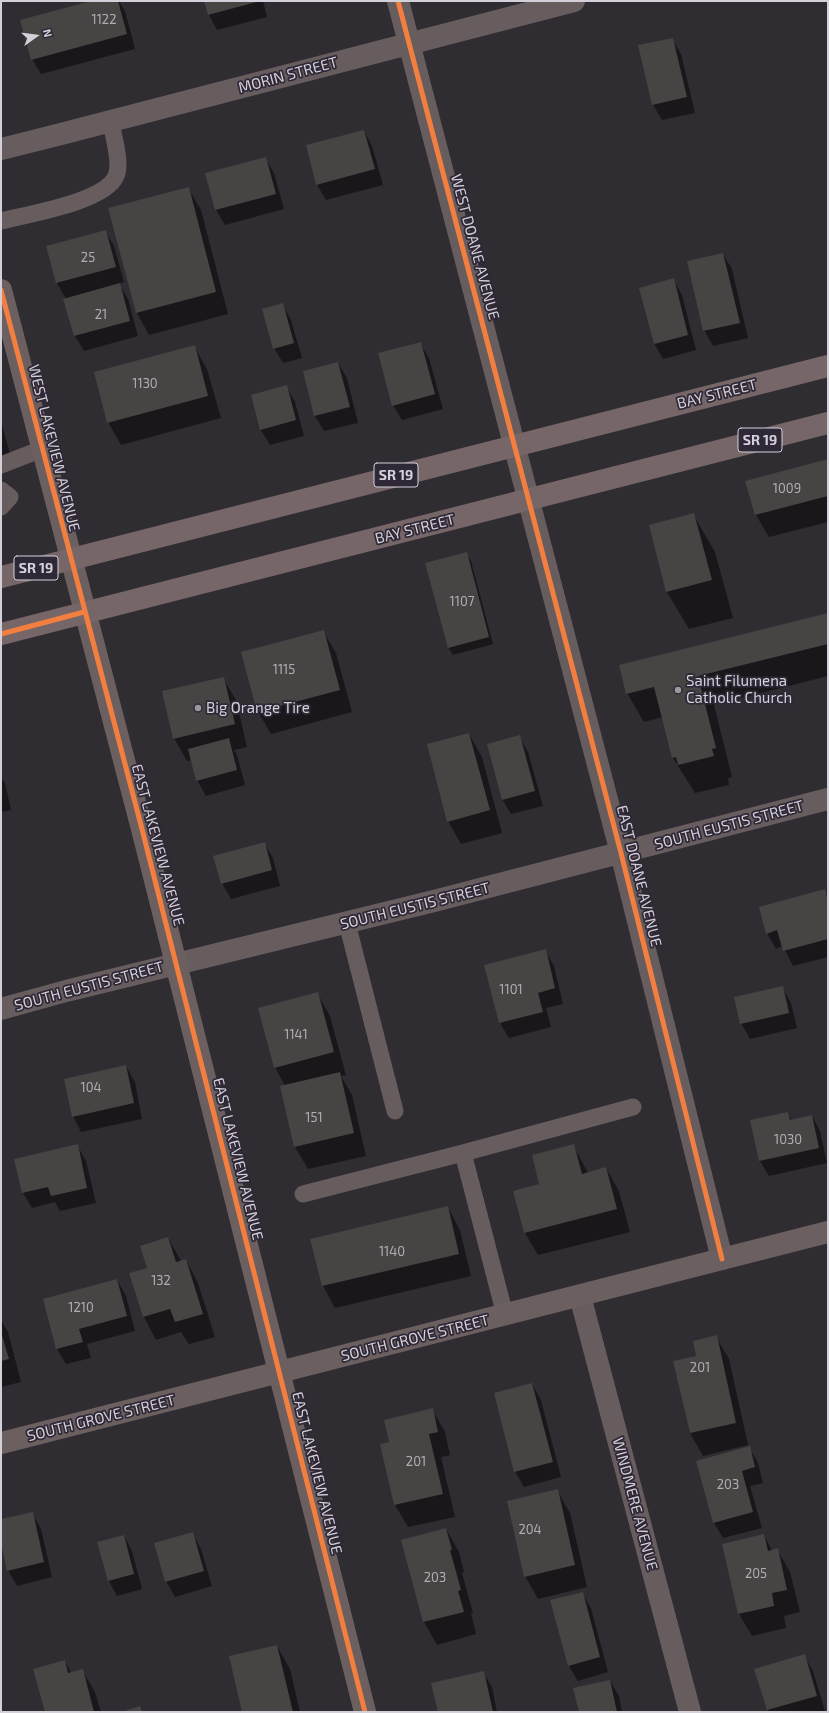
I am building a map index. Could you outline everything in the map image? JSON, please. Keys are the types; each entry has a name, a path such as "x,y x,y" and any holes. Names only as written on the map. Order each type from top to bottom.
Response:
{"main road":[{"name":"BAY STREET","path":"1,577 828,366"},
{"name":"BAY STREET","path":"1,634 828,423"}],"street":[{"name":"WEST DOANE AVENUE","path":"398,1 529,500"},
{"name":"MORIN STREET","path":"1,149 111,122 574,1"},
{"name":"WEST LAKEVIEW AVENUE","path":"1,290 84,612"},
{"name":"EAST DOANE AVENUE","path":"529,500 621,854 722,1259"},
{"name":"EAST LAKEVIEW AVENUE","path":"84,612 176,964 365,1712"},
{"name":"SOUTH EUSTIS STREET","path":"1,1010 66,991 347,923 621,854 828,799"},
{"name":"SOUTH GROVE STREET","path":"1,1443 828,1232"},
{"name":"WINDMERE AVENUE","path":"580,1296 690,1712"}],"lane":[{"path":"1,221 77,202 104,190 116,177 119,164 111,122"},
{"path":"1,486 4,464 42,449"},
{"path":"1,490 10,497 1,507"},
{"path":"347,923 395,1111"},
{"path":"303,1194 633,1107"},
{"path":"463,1153 505,1315"}],"building":[{"path":"91,1 118,1 127,34 31,60 20,20"},
{"path":"204,1 260,1 208,15"},
{"path":"673,38 687,97 652,105 638,45"},
{"path":"364,130 375,169 316,185 306,145"},
{"path":"266,157 276,194 215,210 205,173"},
{"path":"189,187 216,292 136,313 108,208"},
{"path":"106,230 116,267 56,283 46,246"},
{"path":"723,253 740,323 703,331 687,261"},
{"path":"674,278 688,335 654,344 639,288"},
{"path":"120,283 130,321 74,336 63,299"},
{"path":"283,303 294,343 273,349 262,309"},
{"path":"421,342 435,394 392,406 378,353"},
{"path":"195,345 208,396 107,423 94,372"},
{"path":"338,362 350,407 314,416 303,371"},
{"path":"287,385 296,420 260,430 251,395"},
{"path":"828,459 828,496 755,515 745,481"},
{"path":"694,513 712,580 666,592 649,525"},
{"path":"467,552 489,637 448,648 425,563"},
{"name":"Saint Filumena Catholic Church","path":"828,613 828,644 698,676 716,748 712,749 714,756 678,765 676,757 672,758 654,687 626,694 619,665"},
{"path":"324,630 340,690 257,712 241,652"},
{"name":"Big Orange Tire","path":"224,677 235,724 173,739 162,691"},
{"path":"469,733 490,810 447,822 427,744"},
{"path":"520,735 535,791 502,800 487,744"},
{"path":"229,738 237,770 196,781 188,749"},
{"path":"265,842 272,870 221,884 213,856"},
{"path":"825,889 828,901 828,939 783,951 777,930 766,934 759,907"},
{"path":"546,949 555,988 538,993 543,1012 499,1023 484,965"},
{"path":"783,986 789,1013 740,1024 734,997"},
{"path":"318,992 334,1052 274,1068 258,1008"},
{"path":"126,1065 134,1103 72,1117 64,1079"},
{"path":"340,1072 354,1133 294,1147 280,1086"},
{"path":"788,1112 790,1120 812,1115 819,1148 759,1161 750,1120"},
{"path":"78,1144 87,1188 51,1196 48,1187 22,1193 14,1159"},
{"path":"574,1144 582,1174 606,1167 617,1209 524,1233 513,1191 539,1184 532,1155"},
{"path":"448,1206 459,1254 322,1286 310,1239"},
{"path":"168,1237 176,1262 186,1259 203,1314 175,1322 170,1309 143,1317 129,1273 147,1268 140,1246"},
{"path":"117,1279 127,1316 79,1329 83,1342 56,1349 43,1299"},
{"path":"1,1332 9,1359 1,1361"},
{"path":"717,1335 736,1423 690,1433 673,1361 696,1356 693,1341"},
{"path":"532,1383 553,1462 514,1472 494,1393"},
{"path":"433,1408 438,1432 429,1434 443,1494 394,1505 380,1444 389,1442 384,1420"},
{"path":"750,1446 755,1467 742,1471 753,1512 713,1523 696,1461"},
{"path":"558,1489 575,1565 524,1577 507,1501"},
{"path":"33,1512 44,1562 7,1571 1,1543 1,1519"},
{"path":"446,1528 452,1550 450,1550 461,1590 458,1591 464,1612 423,1622 401,1540"},
{"path":"193,1532 204,1571 165,1582 154,1543"},
{"path":"764,1534 768,1551 778,1548 787,1590 772,1593 774,1606 738,1614 722,1544"},
{"path":"124,1535 134,1574 108,1581 97,1542"},
{"path":"583,1592 600,1657 568,1666 550,1600"},
{"path":"277,1645 293,1712 242,1712 229,1656"},
{"path":"805,1654 817,1696 767,1710 754,1669"},
{"path":"65,1660 68,1673 83,1669 94,1712 45,1712 33,1669"},
{"path":"484,1671 493,1712 438,1712 431,1683"},
{"path":"610,1680 617,1712 579,1712 573,1688"},
{"path":"140,1706 142,1712 121,1712"}],"cycle path":[{"path":"398,1 621,853 722,1259"},
{"path":"1,290 142,829 365,1712"},
{"path":"1,634 84,612"}],"place":[{"name":"Saint Filumena Catholic Church","path":"678,690"},
{"name":"Big Orange Tire","path":"198,708"}]}
